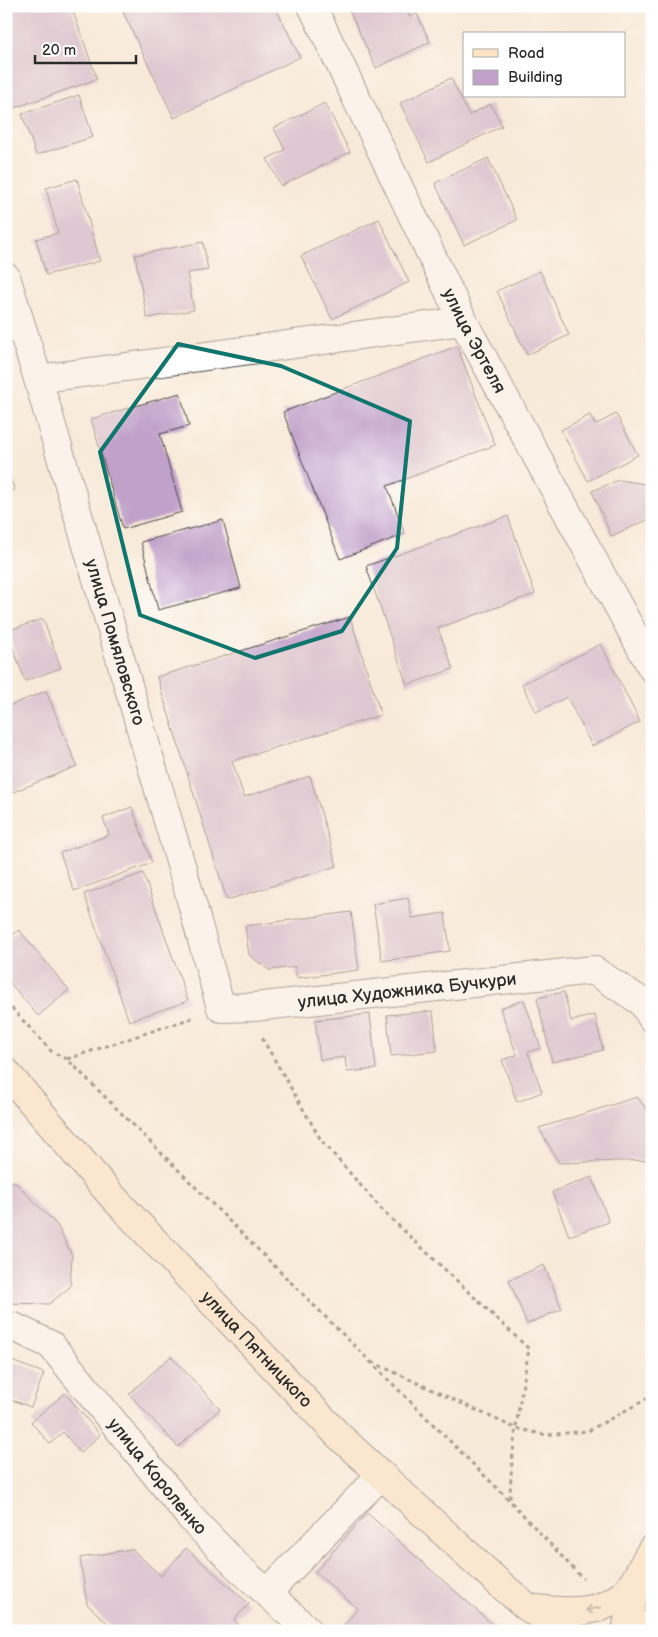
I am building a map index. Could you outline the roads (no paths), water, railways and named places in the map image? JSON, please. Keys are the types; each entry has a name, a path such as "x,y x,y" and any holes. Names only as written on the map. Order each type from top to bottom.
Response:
{"street":[{"name":"улица Эртеля","path":"312,6 464,321 652,668"},
{"name":"улица Помяловского","path":"6,277 38,379 221,1008"},
{"path":"38,379 464,321"},
{"name":"улица Художника Бучкури","path":"221,1008 593,970 642,1002 652,1018"},
{"name":"улица Пятницкого","path":"6,1072 118,1202 331,1428 526,1607"},
{"name":"улица Короленко","path":"6,1326 14,1327 51,1345 190,1517 235,1564 309,1631"},
{"path":"267,1593 382,1475"},
{"path":"526,1607 555,1611 574,1611 604,1606 618,1598 632,1583 651,1551"},
{"path":"626,1631 632,1599 651,1551"},
{"path":"526,1607 546,1631"},
{"path":"526,1607 562,1631"},
{"path":"650,1631 652,1624"}]}
